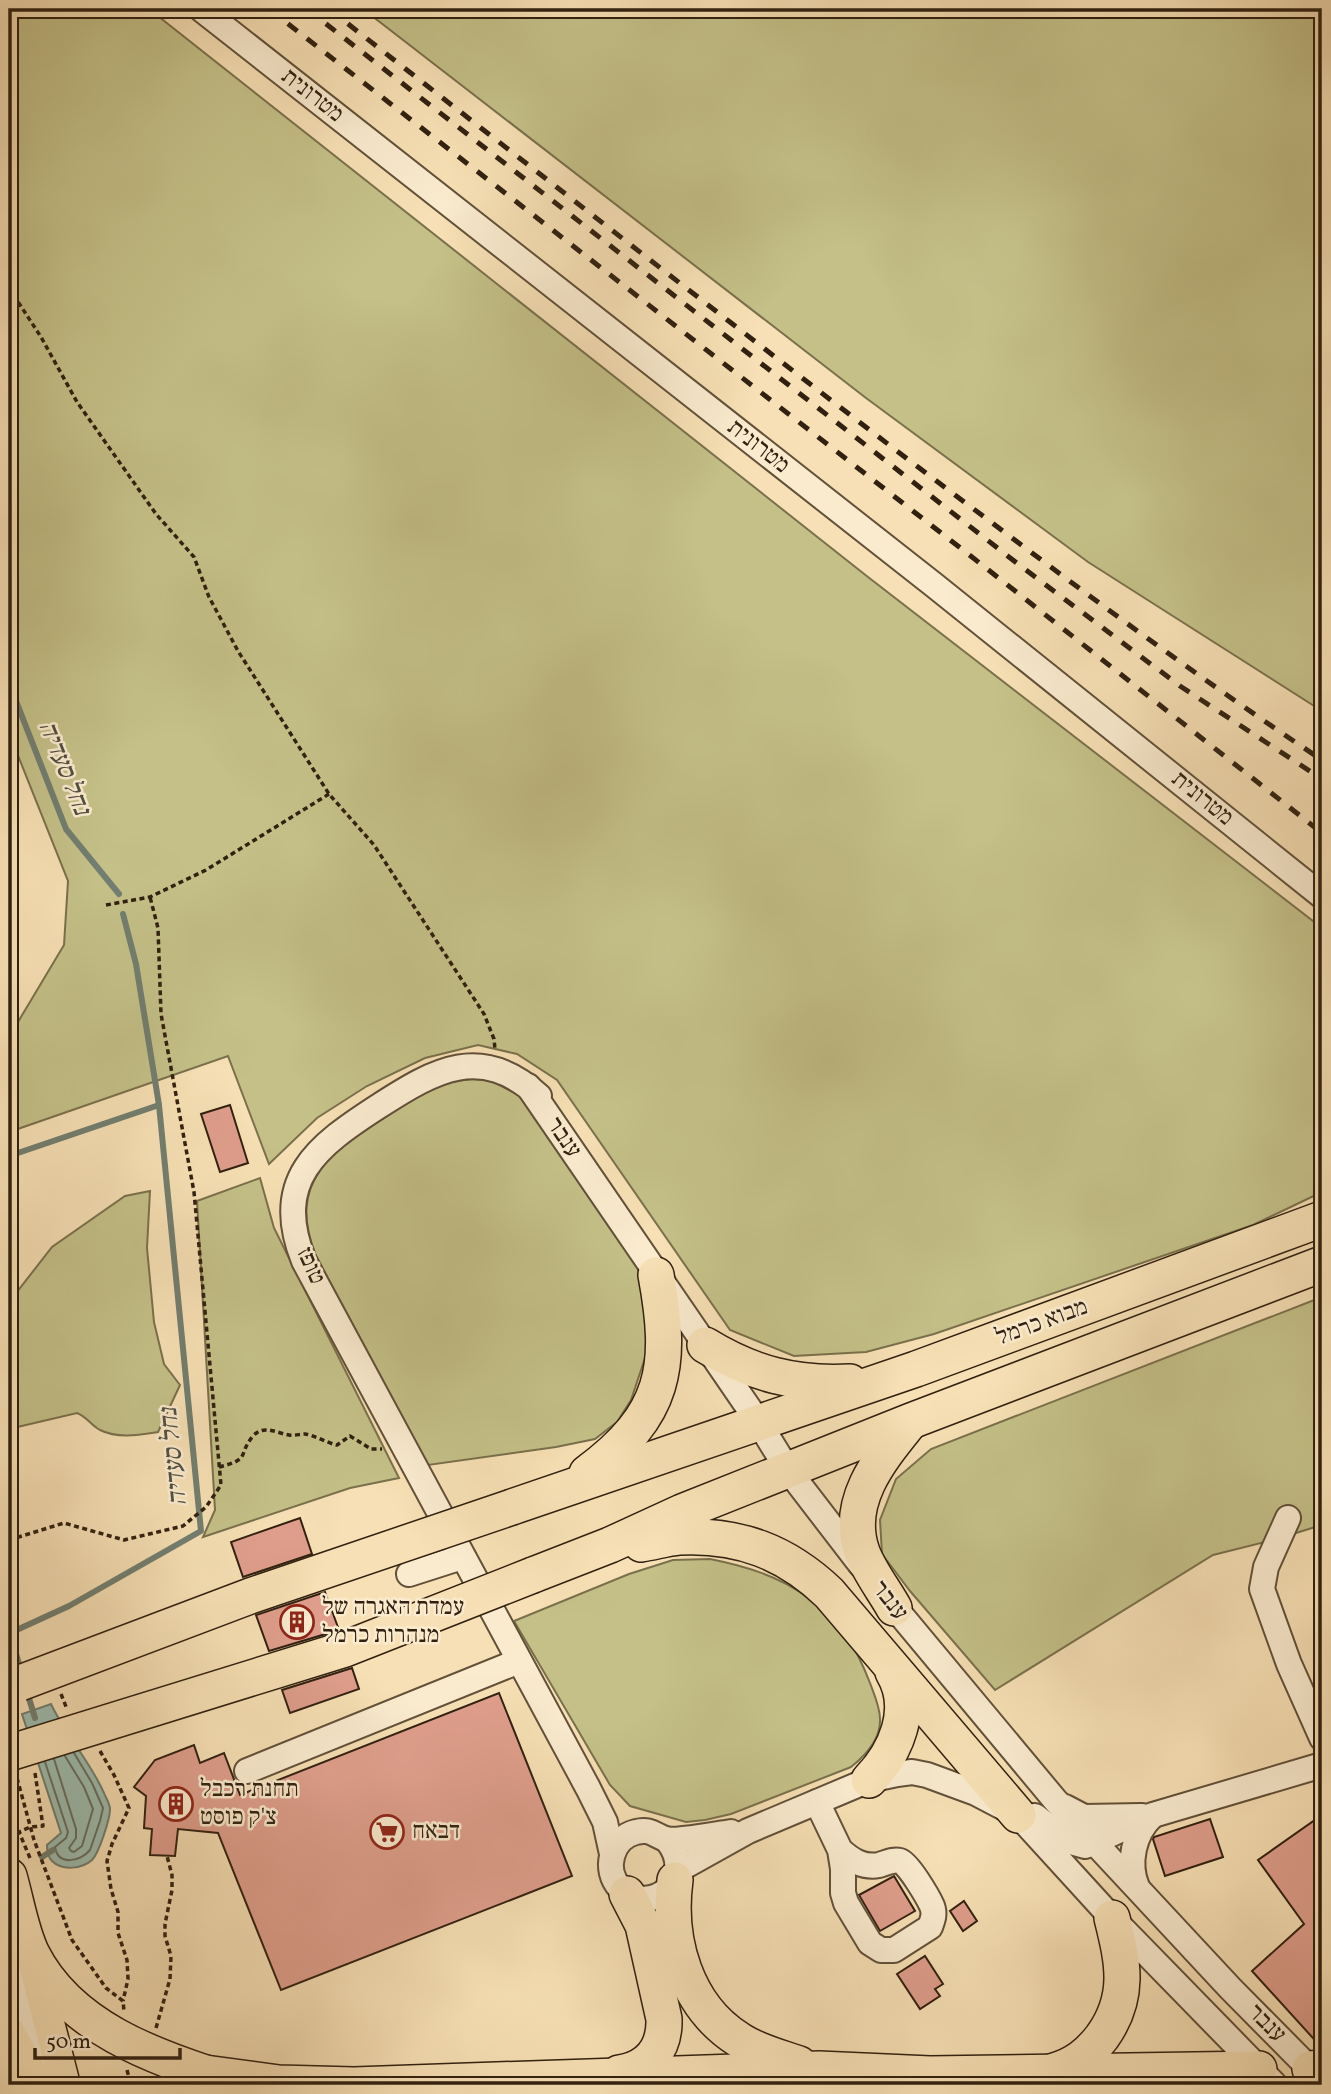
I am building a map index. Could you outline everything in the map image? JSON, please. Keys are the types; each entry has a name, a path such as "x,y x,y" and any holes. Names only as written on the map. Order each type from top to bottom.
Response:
{"highway":[{"name":"מבוא כרמל","path":"14,1685 250,1596 882,1381 1322,1219"},
{"name":"מבוא כרמל","path":"580,1557 682,1512 911,1421 1322,1264"},
{"path":"563,1490 621,1445 639,1425 658,1390 665,1357 665,1336 656,1275"},
{"path":"705,1345 741,1365 792,1380 820,1384 882,1381"},
{"path":"894,1608 862,1552 858,1513 872,1473 911,1421"},
{"path":"26,1759 345,1649 580,1557 677,1537 713,1537 764,1549 781,1556 810,1575 829,1593 1018,1815"},
{"path":"869,1780 889,1755 902,1717 902,1700 897,1679 888,1662"},
{"path":"21,1873 20,1956 104,2030 134,2045 243,2085"},
{"path":"676,1875 673,1920 677,1949 697,1999 719,2024 740,2041 787,2060 819,2069"},
{"path":"609,2075 627,2072 649,2061 656,2053 664,2028 643,1925 627,1894"},
{"path":"1046,2073 1075,2063 1090,2052 1117,2012 1121,2000 1122,1976 1120,1949 1112,1918"},
{"path":"205,2073 247,2081 314,2085 819,2069 930,2074 1267,2077"},
{"path":"875,2085 930,2074"}],"main road":[{"path":"20,1956 65,2085"},
{"path":"9,2031 37,2085"}],"street":[{"name":"מטרונית","path":"201,9 934,584 1319,892"},
{"name":"טופז","path":"612,1854 605,1822 588,1788 304,1261 295,1231 295,1198 307,1165 333,1137 412,1085 444,1070 475,1067 495,1069 528,1086 538,1095 561,1125 656,1275"},
{"name":"ענבר","path":"656,1275 760,1423 789,1470 894,1608 1055,1800 1316,2076"},
{"path":"1288,1518 1266,1567 1262,1589 1289,1664 1322,1738"},
{"path":"410,1574 462,1557"},
{"path":"247,1771 519,1661"},
{"path":"965,1754 1055,1833 1077,1845 1085,1846 1153,1815 1322,1765"},
{"name":"ענבר","path":"748,1830 869,1780 897,1774 912,1772 927,1775 976,1793 1018,1815 1112,1918 1267,2077"},
{"path":"588,1788 628,1822 657,1835 674,1849 678,1859 676,1875 668,1889 660,1895 637,1898 627,1894 613,1877 612,1854 617,1844 626,1836 636,1832 657,1835 748,1830"},
{"path":"1055,1800 1065,1808 1084,1816 1107,1818 1153,1815"},
{"path":"817,1802 840,1850 846,1903 870,1943 881,1950 894,1950 930,1927 934,1916 932,1905 906,1864 898,1860 880,1865 863,1865 850,1860 840,1850"},
{"path":"1137,1887 1132,1872 1137,1839 1144,1823 1153,1815"},
{"path":"676,1875 748,1830"},
{"path":"20,1956 48,2085"},
{"path":"1267,2077 1316,2076"}],"path":[{"path":"9,288 41,337 77,402 156,514 194,557 209,597 238,651 329,794 374,845 484,1014 494,1040 495,1069"},
{"path":"106,905 150,897 206,870 329,794"},
{"path":"9,1540 64,1523 124,1540 183,1526 206,1507 220,1485 194,1192 161,1014 158,928 150,897"},
{"path":"219,1467 235,1464 240,1460 255,1434 266,1429 290,1436 306,1434 337,1445 350,1436 371,1449 405,1448"},
{"path":"58,1683 64,1706 72,1715"},
{"path":"93,1743 114,1775 129,1808 107,1861 118,1912 118,1933 127,1960 128,1979 123,2001 125,2021"},
{"path":"26,1759 30,1827 72,1940 106,1988 123,2001"},
{"path":"21,1873 19,1832 30,1827 43,1826 26,1759"},
{"path":"154,2034 170,1979 171,1956 165,1936 165,1924 172,1890 172,1875 167,1856"}],"shaded area":[{"path":"9,9 149,9 868,577 1322,928 1322,1192 1253,1225 934,1334 866,1352 794,1356 730,1330 557,1080 517,1054 478,1045 425,1058 367,1086 317,1118 269,1164 228,1056 9,1132 9,1037 64,945 68,881 9,733"},
{"path":"363,9 1322,9 1322,711 1088,562 866,398"},
{"path":"474,1079 492,1081 520,1096 551,1132 646,1281 648,1349 631,1400 617,1422 595,1439 428,1465 316,1256 308,1230 307,1208 311,1188 319,1171 348,1143 428,1091 450,1083"},
{"path":"260,1178 274,1228 399,1478 350,1488 203,1537 215,1510 197,1201"},
{"path":"150,1191 147,1248 154,1322 164,1364 180,1385 158,1432 114,1435 100,1430 77,1413 9,1429 9,1311 13,1297 52,1247 125,1196"},
{"path":"1322,1297 1322,1525 1213,1555 995,1690 910,1591 882,1554 880,1520 896,1479 931,1449"},
{"path":"710,1559 774,1578 798,1590 830,1616 853,1646 865,1670 878,1705 880,1726 871,1746 851,1767 731,1814 686,1822 630,1806 610,1785 514,1621 629,1574 673,1560"}],"water":[{"path":"51,1704 98,1781 110,1807 106,1828 95,1856 78,1867 56,1864 49,1855 47,1845 61,1833 22,1714"}],"building":[{"path":"230,1105 248,1163 220,1172 201,1114"},
{"path":"300,1518 312,1554 243,1577 231,1542"},
{"path":"325,1592 339,1630 269,1651 256,1615"},
{"path":"352,1668 359,1689 290,1713 282,1690"},
{"name":"דבאח","path":"499,1693 572,1876 281,1990 218,1833 178,1829 175,1856 150,1855 152,1829 144,1828 146,1796 134,1787 155,1760 194,1745 200,1763 224,1753 240,1795"},
{"path":"1322,1815 1322,2048 1252,1971 1304,1924 1258,1860"},
{"path":"1210,1819 1223,1857 1165,1876 1154,1837"},
{"path":"894,1876 915,1911 880,1931 859,1895"},
{"path":"964,1901 977,1921 963,1931 950,1911"},
{"path":"925,1956 943,1984 935,1989 940,1996 920,2009 897,1974"}],"waterway":[{"name":"נחל סעדיה","path":"9,683 66,829 119,894"},
{"name":"נחל סעדיה","path":"21,1671 10,1633 69,1606 201,1531 159,1105 136,964 123,914"},
{"path":"9,1156 159,1105"},
{"name":"נחל סעדיה","path":"27,1692 35,1718"},
{"name":"נחל סעדיה","path":"42,1857 53,1850"}],"railway":[{"path":"269,9 1322,833"},
{"path":"307,9 1018,564 1180,686 1322,779"},
{"path":"329,9 949,491 1160,648 1322,760"}],"place":[{"name":"עמדת האגרה של מנהרות כרמל","path":"297,1622"},
{"name":"תחנת רכבל צ'ק פוסט","path":"176,1804"},
{"name":"דבאח","path":"387,1832"}]}
